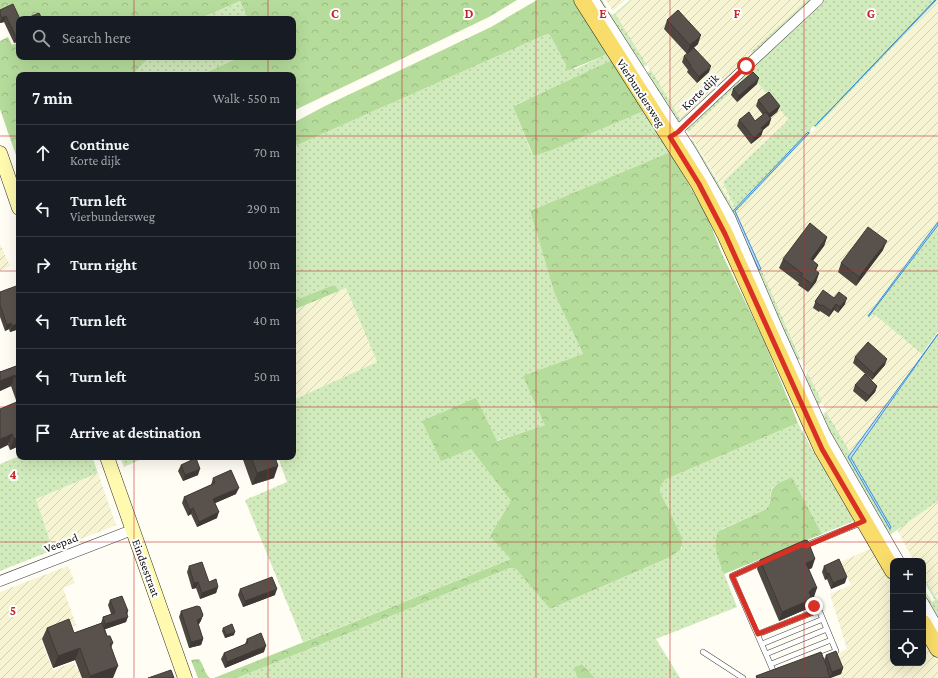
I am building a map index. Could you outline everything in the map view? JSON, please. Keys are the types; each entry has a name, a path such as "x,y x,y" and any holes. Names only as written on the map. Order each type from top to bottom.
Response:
{"main road":[{"name":"Vierbundersweg","path":"582,0 674,135 725,234 822,449 890,566"},
{"path":"926,628 938,649"}],"street":[{"name":"Vierbundersweg","path":"594,0 674,135 730,217 825,433 897,558"},
{"name":"Korte dijk","path":"674,135 818,0"},
{"path":"0,154 16,199"},
{"name":"Eindsestraat","path":"107,460 185,678"},
{"name":"Veepad","path":"0,581 132,530"},
{"path":"926,607 938,628"}],"lane":[{"path":"801,545 806,546 864,521"},
{"path":"774,558 732,576 775,673"},
{"path":"812,601 814,606 819,610 836,651 812,661"},
{"path":"758,634 819,610"},
{"path":"762,644 823,619"},
{"path":"766,654 827,629"},
{"path":"771,664 832,640"},
{"path":"703,652 744,678"},
{"path":"819,658 821,664"},
{"path":"768,675 783,672"}],"shaded area":[{"path":"606,0 625,0 613,11"},
{"path":"632,0 807,0 751,52 753,54 681,120 616,15"},
{"path":"938,1 938,220 867,316 871,317 874,313 922,354 851,454 819,398 735,213","holes":["844,304 837,313 834,310 829,317 813,308"]},
{"path":"750,74 789,119 723,182 735,208 734,209 688,132"},
{"path":"0,244 10,266 0,271"},
{"path":"346,288 377,362 296,399 296,309"},
{"path":"98,473 116,525 53,550 36,499"},
{"path":"938,501 938,601 926,581 926,558 912,558 897,530"},
{"path":"872,548 890,578 890,666 926,666 926,639 938,659 938,678 822,678 817,664 847,649 830,594 851,585 841,562"},
{"path":"68,566 75,583 63,588 76,625 41,640 53,670 74,662 76,669 79,669 83,678 0,678 0,592"}],"green space":[{"path":"0,0 517,0 489,17 296,110 296,72 208,72 234,60 296,60 296,16 247,16 240,1 206,16 16,16 16,18 0,11"},
{"path":"537,0 575,0 608,53 569,70 566,69 566,65 550,35 547,34 296,146 296,121 325,106 491,27"},
{"path":"597,0 602,0 609,12 613,15 630,0 632,0 616,15 647,65 641,68"},
{"path":"807,0 815,0 679,128 645,74 651,70 681,120"},
{"path":"821,0 935,0 892,46 936,0 938,0 816,128 813,126 810,130 811,133 736,212 801,360 794,359 689,144 692,139 734,209 735,208 723,182 788,119 750,74 688,132 685,128","holes":["808,132 809,133 735,211 761,269 759,270 733,214 733,211"]},
{"path":"240,1 247,16 206,16"},
{"path":"547,34 550,35 566,65 575,69 608,53 612,60 564,84 515,105 514,109 532,154 577,139 644,111 670,152 530,211 555,295 583,354 545,425 471,449 511,501 491,536 511,559 303,642 245,500 287,482 279,460 296,460 296,399 377,362 346,288 339,291 336,286 333,285 296,300 296,146"},
{"path":"8,37 12,45 16,43 16,60 147,60 135,72 16,72 16,155 0,109 0,41"},
{"path":"147,60 234,60 208,72 135,72"},
{"path":"612,60 644,111 554,149 533,155 514,106"},
{"path":"670,152 707,216 722,254 761,334 798,423 666,479 660,487 660,492 682,538 680,550 668,558 550,609 516,569 510,568 237,678 214,678 511,559 490,536 511,501 471,449 441,461 422,421 476,398 497,441 545,425 523,376 583,354 555,295 530,211"},
{"path":"938,220 870,312 869,316 938,225 938,332 922,354 874,314 869,318 867,316"},
{"path":"333,285 336,286 339,291 296,309 296,300"},
{"path":"938,335 938,501 890,535 887,534 821,417 826,411 851,454 849,458 891,528 851,458"},
{"path":"807,372 822,402 816,408 805,384"},
{"path":"798,423 854,521 822,534 792,477 773,487 770,503 766,509 722,529 716,537 718,557 737,607 656,639 680,678 595,678 582,664 574,667 577,678 237,678 510,568 516,569 550,609 668,558 682,548 682,541 660,492 660,487 666,479"},
{"path":"16,457 16,460 93,460 98,473 36,499 53,550 0,571 0,464"},
{"path":"121,460 139,460 124,467"},
{"path":"792,477 822,534 724,574 718,558 716,546 719,531 766,509 770,503 772,489 780,482"},
{"path":"926,581 938,601 938,622 926,601 926,592 932,602 935,600 926,585"},
{"path":"199,659 206,674 210,678 198,678 191,660"},
{"path":"582,664 595,678 577,678 574,667"}],"water":[{"path":"935,0 936,0 815,126"},
{"path":"808,132 809,133 735,211 761,269 759,270 733,214 733,211"},
{"path":"938,222 938,225 868,316"},
{"path":"938,334 851,458 891,527 890,529 848,457"}],"building":[{"path":"13,4 19,16 16,16 16,37 6,16 2,18 0,10"},
{"path":"678,10 701,35 690,45 667,20"},
{"path":"39,13 40,16 32,16"},
{"path":"694,48 711,66 699,77 684,56"},
{"path":"753,72 759,78 739,96 733,89"},
{"path":"769,92 780,106 769,114 758,100"},
{"path":"749,112 755,121 766,112 771,119 761,128 763,130 754,138 739,120"},
{"path":"810,223 827,237 811,259 818,265 815,270 819,273 812,284 801,276 803,274 783,259"},
{"path":"868,227 887,241 859,277 841,263"},
{"path":"16,286 16,324 12,326 11,323 7,325 0,305 0,292"},
{"path":"823,290 834,298 839,292 847,298 840,307 836,304 831,311 823,305 822,306 815,302"},
{"path":"868,342 887,359 874,374 855,357"},
{"path":"16,366 16,378 15,375 0,381 0,372"},
{"path":"865,374 877,386 869,396 855,385"},
{"path":"16,402 16,438 14,439 12,434 0,439 0,409"},
{"path":"192,460 197,460 200,469 185,475 181,465"},
{"path":"252,460 276,460 278,466 257,473"},
{"path":"231,470 239,488 213,499 219,512 199,522 193,508 190,510 184,497 215,483 213,478"},
{"path":"805,540 808,541 815,559 806,563 817,588 813,588 809,592 812,599 782,612 760,560"},
{"path":"839,559 847,577 833,583 824,566"},
{"path":"202,562 209,582 216,579 218,587 202,593 198,582 194,583 189,566"},
{"path":"272,577 277,589 245,601 240,589"},
{"path":"122,596 128,611 126,612 128,617 105,624 103,617 115,613 110,600"},
{"path":"197,606 200,607 203,615 197,620 203,639 191,642 181,611"},
{"path":"69,619 74,633 102,623 107,636 110,636 113,643 110,644 118,666 90,676 80,648 58,656 47,628"},
{"path":"232,624 235,632 226,635 223,628"},
{"path":"261,633 266,646 227,662 224,653 248,643 247,639"},
{"path":"836,651 843,668 832,672 826,655"},
{"path":"821,652 829,669 827,669 830,678 757,678 756,676"},
{"path":"171,670 174,678 148,678"}],"route":[{"path":"746,66 678,132 670,137 699,184 725,234 822,449 864,521 806,546 801,545 732,576 758,634 819,610 814,606"}]}
